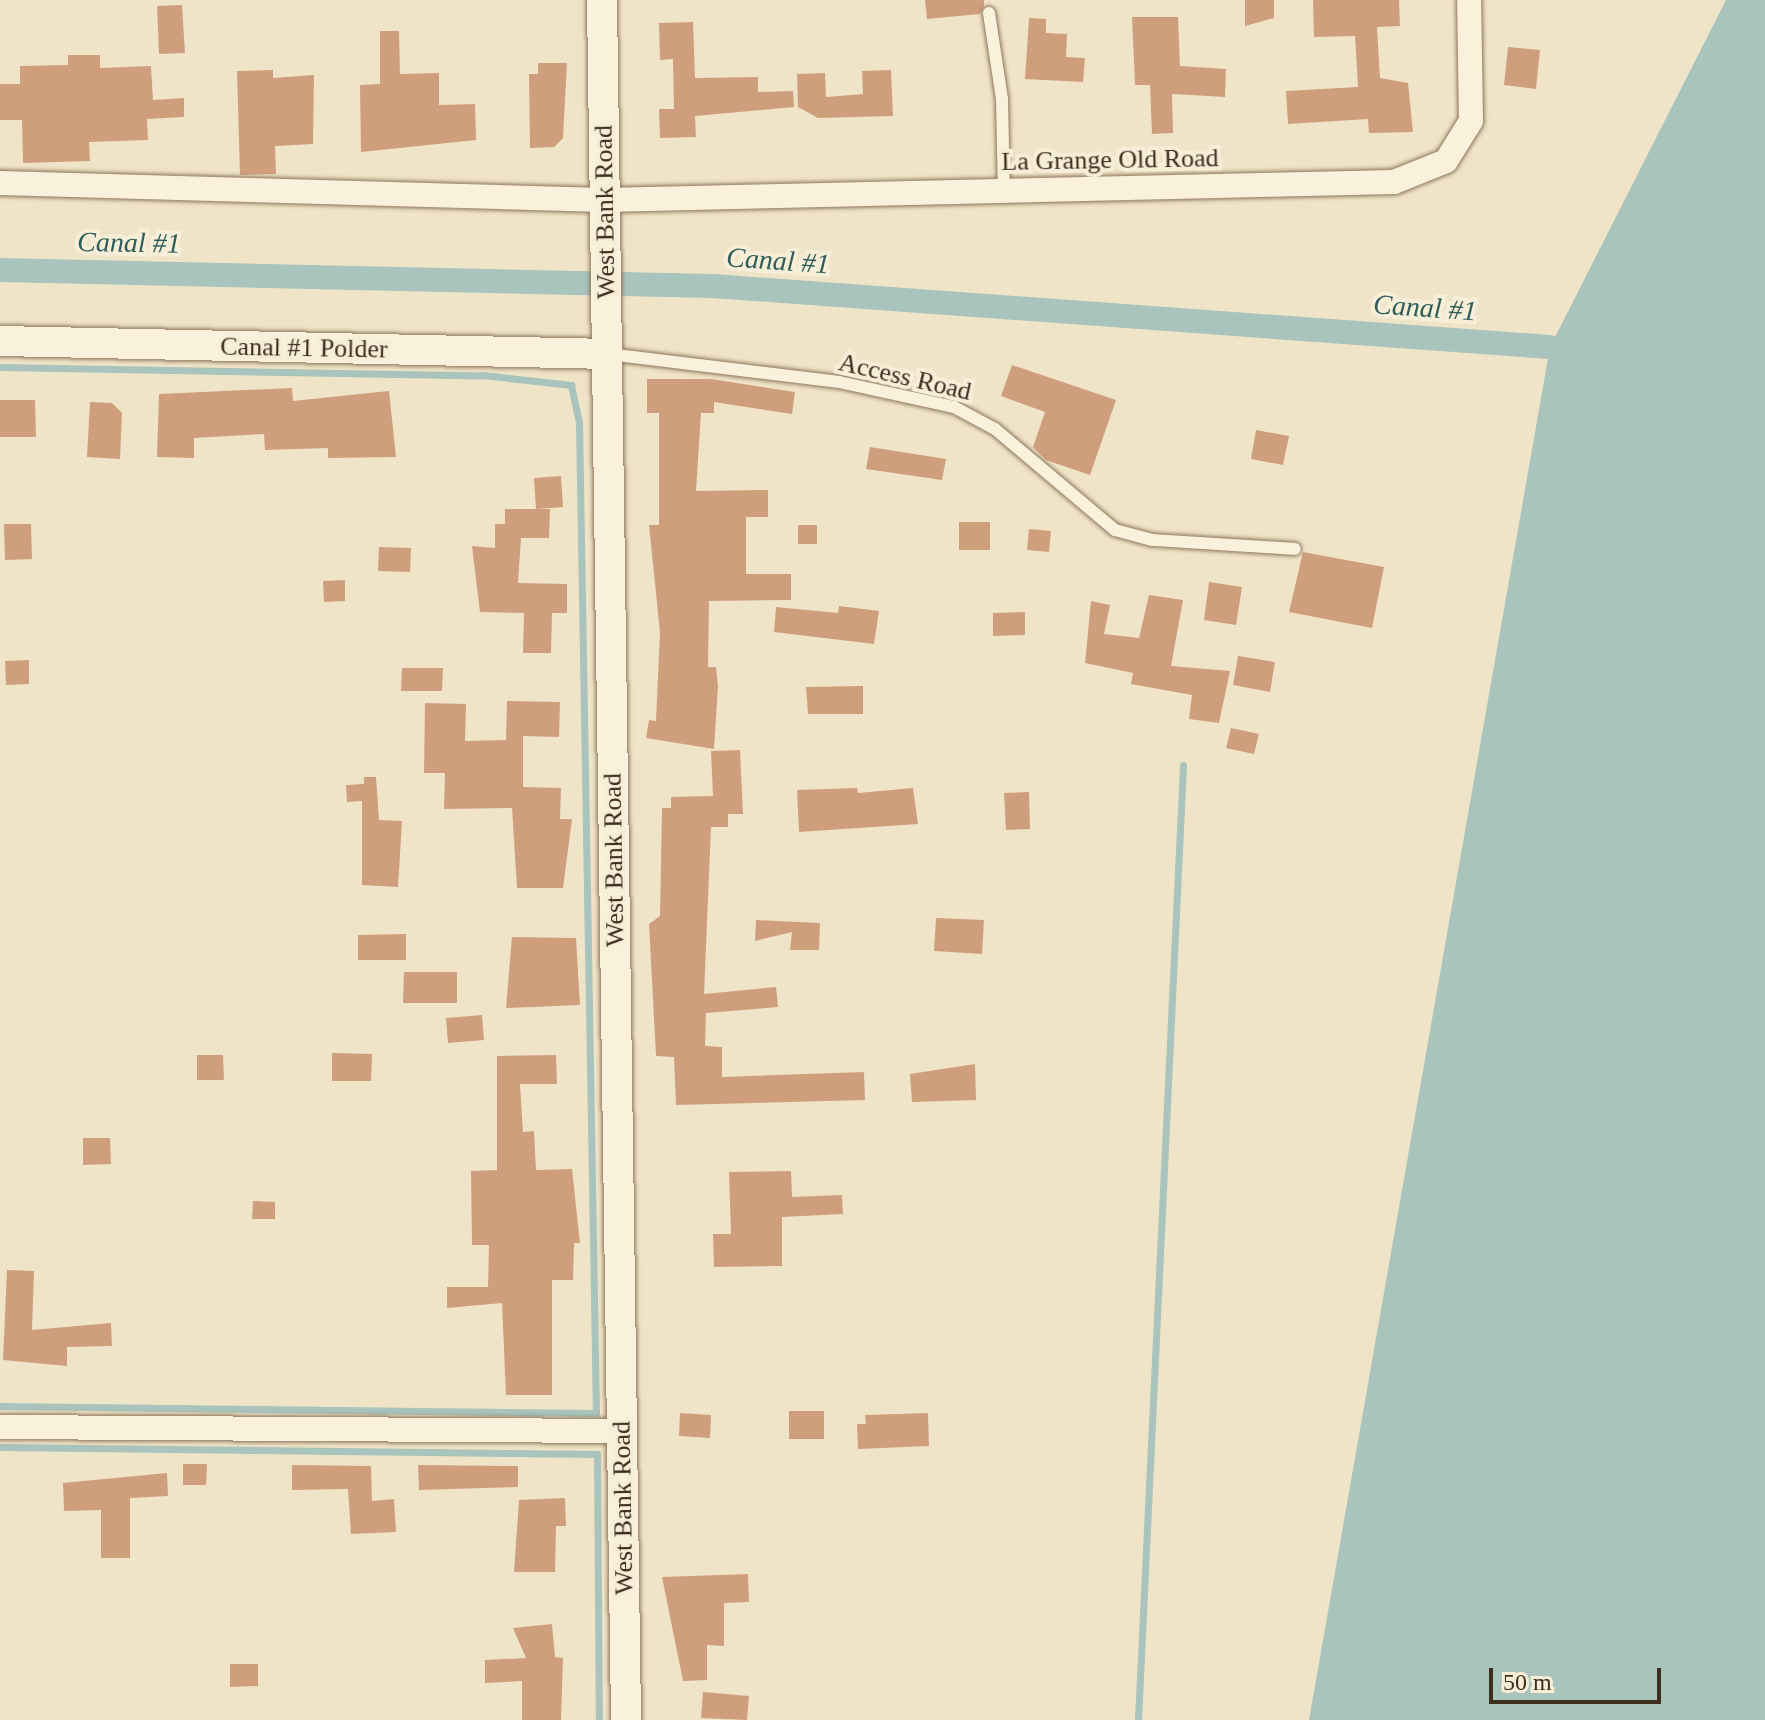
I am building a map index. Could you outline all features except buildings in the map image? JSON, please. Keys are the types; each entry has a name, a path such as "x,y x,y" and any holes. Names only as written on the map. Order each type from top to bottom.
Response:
{"street":[{"name":"West Bank Road","path":"602,0 626,1720"},
{"name":"La Grange Old Road","path":"0,183 604,212 1004,191 1394,182 1446,161 1471,121 1469,0"},
{"name":"Canal #1 Polder","path":"0,341 608,354"},
{"path":"0,1427 622,1431"}],"lane":[{"path":"989,13 1002,99 1004,191"},
{"name":"Access Road","path":"608,354 839,382 954,407 995,429 1115,530 1153,540 1295,549"}],"water":[{"path":"1726,0 1765,0 1765,1720 1309,1720 1550,347"}],"waterway":[{"name":"Canal #1","path":"0,270 713,286 1550,347"},
{"path":"0,367 482,375 571,385 579,422 596,1413 0,1406"},
{"path":"1138,1720 1183,765"},
{"path":"0,1447 597,1454 599,1720"}]}
